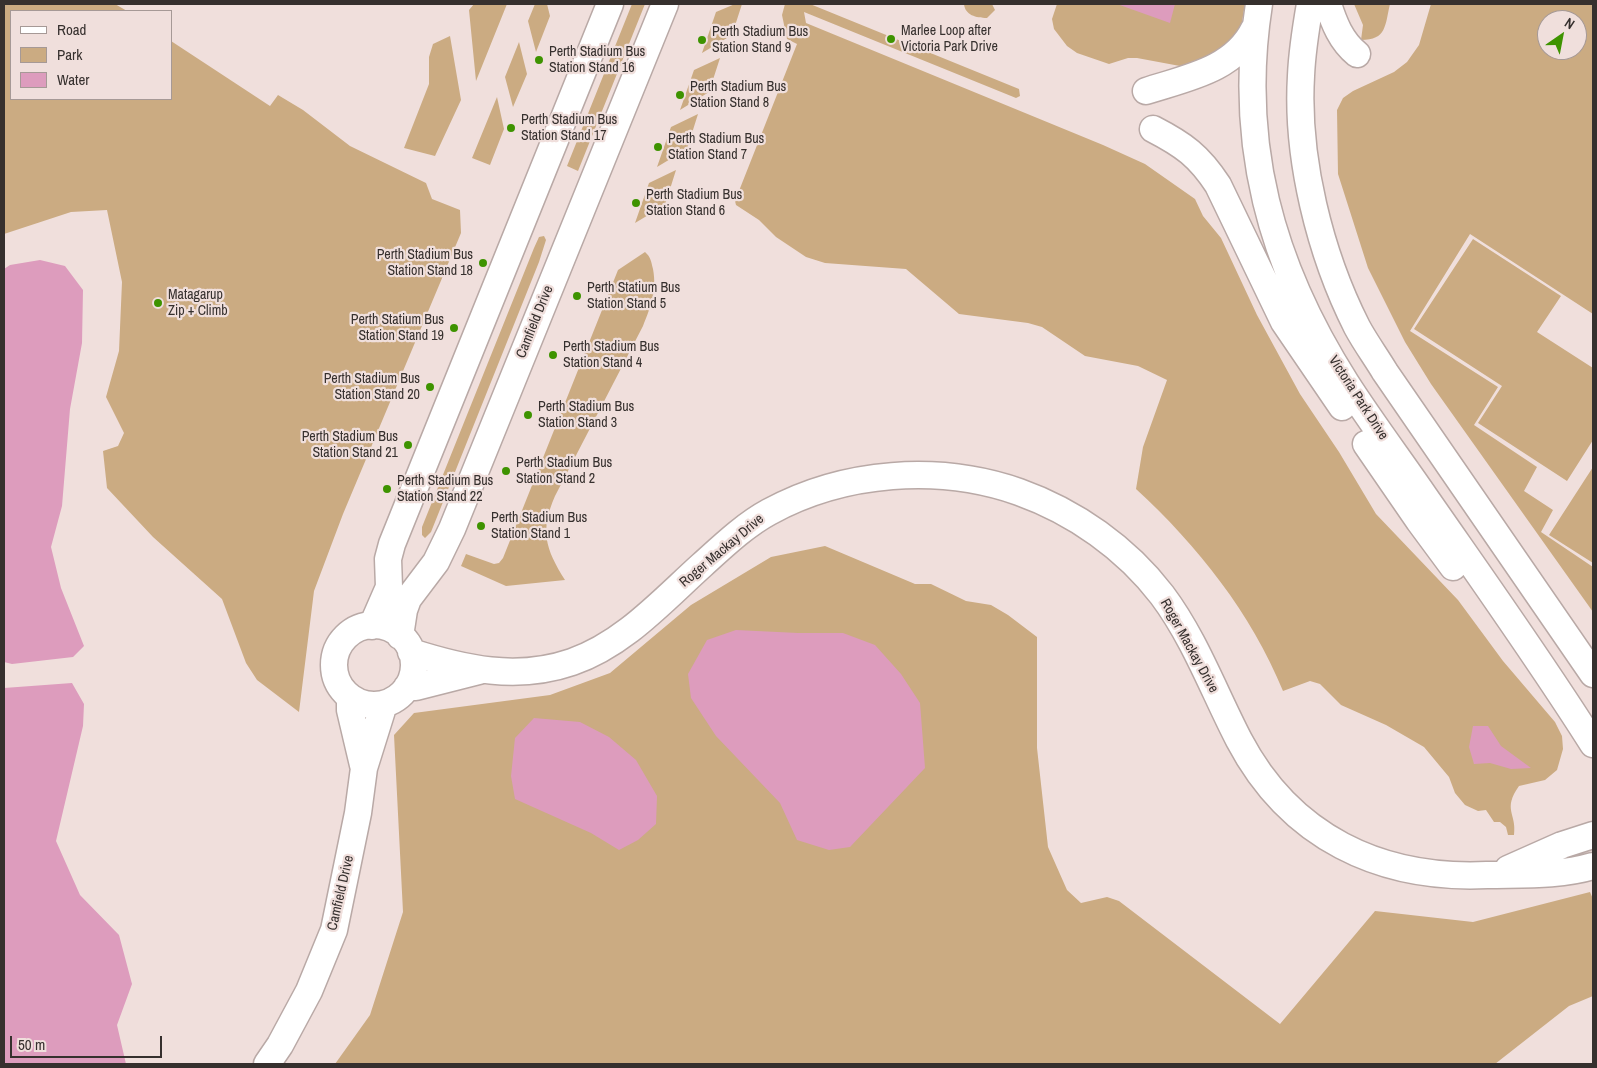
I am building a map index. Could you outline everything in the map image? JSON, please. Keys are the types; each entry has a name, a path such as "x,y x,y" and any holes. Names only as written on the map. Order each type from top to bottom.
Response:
{"street":[{"path":"372,626 389,587 388,559 392,544 610,4"},
{"name":"Camfield Drive","path":"406,644 404,610 408,600 436,562 452,529 664,4"},
{"path":"1310,4 1300,76 1300,105 1308,183 1330,263 1357,327 1385,372 1593,674"},
{"path":"1328,4 1335,26 1348,47 1357,54"},
{"path":"1146,91 1206,71 1228,60 1248,41 1257,15"},
{"name":"Victoria Park Drive","path":"1257,15 1251,97 1260,176 1280,252 1307,314 1346,383 1553,680 1593,744"},
{"path":"1153,129 1191,150 1206,165 1218,185 1284,322 1424,529 1486,611 1553,680"},
{"name":"Roger Mackay Drive","path":"406,644 472,670 510,673 541,670 571,662 600,650 627,633 746,528 768,512 823,490 856,481 890,476 916,475 959,479 1000,486 1050,505 1081,522 1118,549 1150,580 1172,609 1241,744 1263,779 1292,810 1316,830 1350,850 1406,870 1458,877 1574,872 1593,866"},
{"path":"372,626 387,628 406,644 414,664 407,688 393,700 384,704 361,703 350,698 336,678 335,654 349,634 360,628 372,626"},
{"path":"407,688 482,670"},
{"path":"350,698 350,710 364,768"},
{"name":"Camfield Drive","path":"267,1064 280,1045 308,991 334,930 364,768 384,704"},
{"name":"Roger Mackay Drive","path":"1494,875 1562,845 1593,835"}],"green space":[{"path":"4,4 115,4 125,10 10,10 10,100 172,100 172,42 270,106 278,95 303,110 350,146 426,183 432,199 460,210 461,233 343,514 314,591 299,712 257,680 246,663 222,599 153,537 107,488 103,451 118,446 124,433 106,397 119,351 122,282 107,210 71,212 4,234"},
{"path":"474,4 507,4 476,81 469,10"},
{"path":"535,4 547,4 550,16 536,52 528,21"},
{"path":"632,4 645,4 578,171 567,166"},
{"path":"735,4 742,4 732,35 702,53 716,12"},
{"path":"785,4 810,4 1019,89 1020,96 1016,98 804,12 806,23 1145,164 1195,199 1203,216 1221,238 1257,315 1300,394 1339,452 1376,514 1458,600 1503,661 1555,722 1562,736 1563,749 1557,770 1545,780 1519,786 1511,801 1514,835 1508,835 1506,827 1500,822 1494,822 1486,810 1478,811 1465,805 1455,793 1449,777 1424,747 1386,725 1341,705 1320,684 1310,681 1283,691 1255,635 1221,582 1181,534 1136,489 1143,447 1167,380 1138,366 1085,356 1042,327 1028,323 959,314 906,269 825,263 806,257 776,237 759,220 736,205 735,201 797,44 787,39 782,15"},
{"path":"964,4 992,4 995,10 987,18 979,17 966,11"},
{"path":"1057,4 1245,4 1240,34 1219,52 1180,66 1137,58 1128,58 1109,64 1077,53 1067,46 1054,29 1052,19"},
{"path":"1354,4 1390,4 1385,25 1380,34 1370,39 1361,40 1363,25"},
{"path":"1431,4 1593,4 1593,314 1470,234 1410,331 1498,387 1474,425 1537,467 1524,491 1553,510 1541,532 1593,567 1593,612 1431,384 1405,342 1368,268 1338,174 1337,110 1343,98 1353,91 1394,72 1407,62 1419,45"},
{"path":"450,36 461,100 435,156 404,148 429,84 429,57 433,44"},
{"path":"519,42 527,74 513,107 505,77"},
{"path":"720,58 709,92 680,110 694,70"},
{"path":"497,97 504,129 490,165 472,158"},
{"path":"698,114 687,149 657,167 671,127"},
{"path":"676,170 665,205 635,223 649,183"},
{"path":"544,236 546,240 539,262 431,532 425,538 422,535 422,527 534,248 539,237"},
{"path":"1473,239 1561,296 1537,332 1593,368 1593,440 1567,481 1478,423 1502,386 1414,329"},
{"path":"645,252 653,269 654,291 643,326 555,496 547,519 546,530 549,549 565,580 506,586 461,566 466,554 494,564 499,563 503,558 618,270"},
{"path":"1593,467 1593,563 1549,535"},
{"path":"825,546 915,584 931,584 966,601 991,605 1037,637 1037,748 1048,847 1067,890 1081,903 1107,897 1119,901 1280,1024 1375,911 1473,922 1590,892 1593,899 1593,996 1569,1006 1495,1064 335,1064 370,1015 403,912 394,735 414,713 550,695 610,673 691,605 771,557"}],"water":[{"path":"1117,4 1175,4 1170,23"},
{"path":"40,260 65,266 83,290 82,343 70,409 62,506 51,547 61,588 84,646 73,657 12,664 4,662 4,269 10,265"},
{"path":"736,630 843,633 875,645 901,674 920,703 925,768 850,847 829,850 797,840 780,803 716,736 691,698 688,674 707,640"},
{"path":"72,683 84,704 83,726 56,841 80,895 119,935 132,984 117,1025 126,1064 4,1064 4,688"},
{"path":"534,718 580,722 609,737 636,760 657,796 656,824 638,840 619,850 591,833 515,799 511,776 515,738"},
{"path":"1473,726 1488,726 1501,746 1531,768 1511,769 1490,763 1474,764 1469,747"}],"place":[{"name":"Marlee Loop after Victoria Park Drive","path":"891,39"},
{"name":"Perth Stadium Bus Station Stand 9","path":"702,40"},
{"name":"Perth Stadium Bus Station Stand 16","path":"539,60"},
{"name":"Perth Stadium Bus Station Stand 8","path":"680,95"},
{"name":"Perth Stadium Bus Station Stand 17","path":"511,128"},
{"name":"Perth Stadium Bus Station Stand 7","path":"658,147"},
{"name":"Perth Stadium Bus Station Stand 6","path":"636,203"},
{"name":"Perth Stadium Bus Station Stand 18","path":"483,263"},
{"name":"Perth Statium Bus Station Stand 5","path":"577,296"},
{"name":"Matagarup Zip + Climb","path":"158,303"},
{"name":"Perth Statium Bus Station Stand 19","path":"454,328"},
{"name":"Perth Stadium Bus Station Stand 4","path":"553,355"},
{"name":"Perth Stadium Bus Station Stand 20","path":"430,387"},
{"name":"Perth Stadium Bus Station Stand 3","path":"528,415"},
{"name":"Perth Stadium Bus Station Stand 21","path":"408,445"},
{"name":"Perth Stadium Bus Station Stand 2","path":"506,471"},
{"name":"Perth Stadium Bus Station Stand 22","path":"387,489"},
{"name":"Perth Stadium Bus Station Stand 1","path":"481,526"}]}
